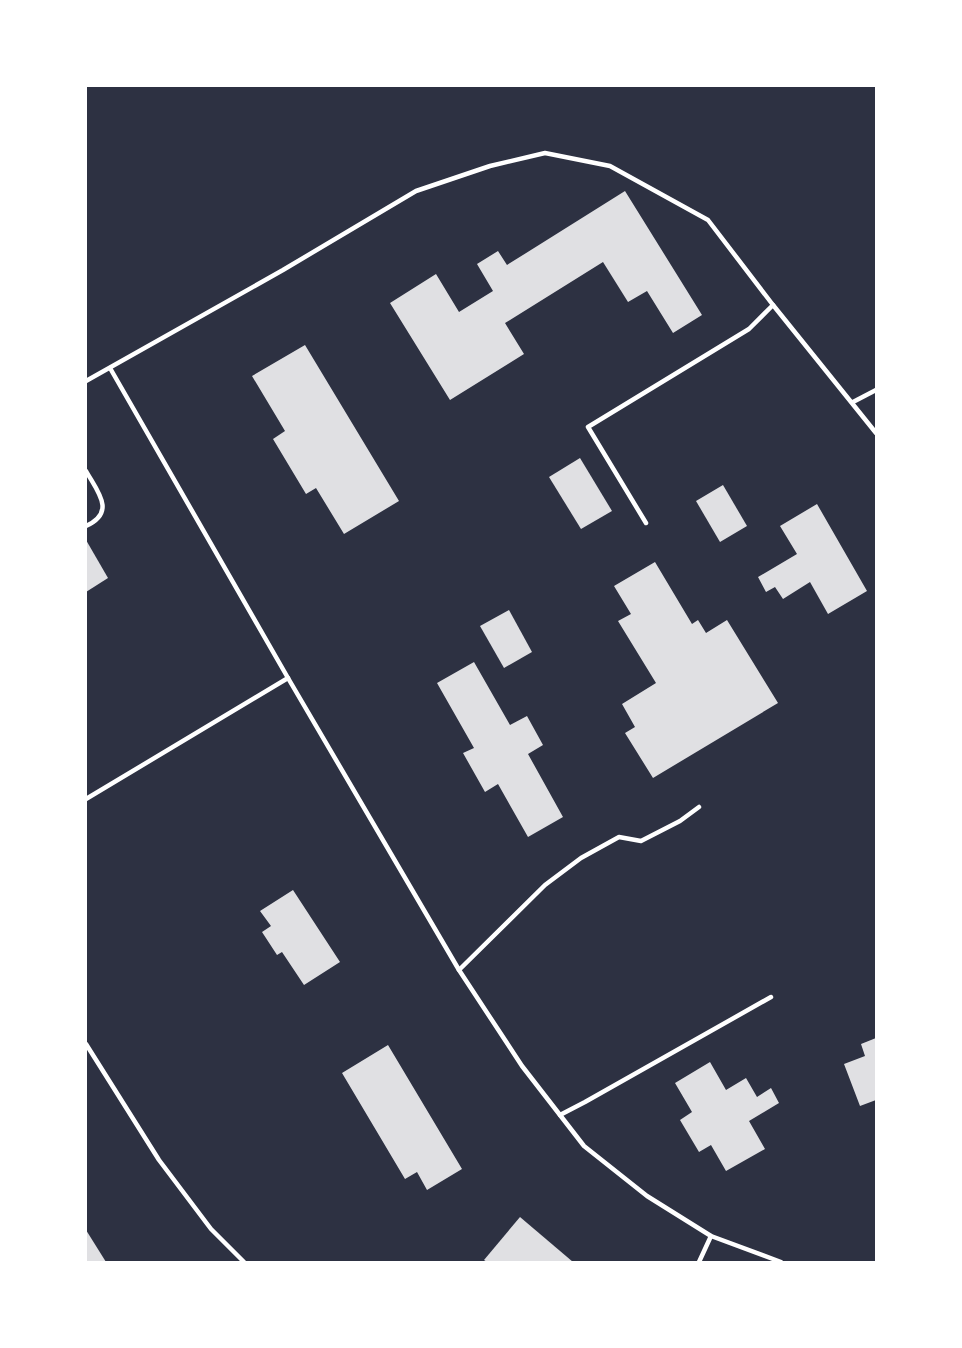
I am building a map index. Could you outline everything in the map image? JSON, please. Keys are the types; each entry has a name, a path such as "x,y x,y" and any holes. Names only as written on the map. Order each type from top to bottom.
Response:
{"lane":[{"path":"86,381 283,270 416,191 490,166 545,153 610,166 708,220 876,433"},
{"path":"646,523 588,427 749,328 773,305"},
{"path":"110,368 459,970 522,1066 584,1146 647,1196 711,1236 781,1263"},
{"path":"853,402 876,390"},
{"path":"86,471 103,501 103,508 95,521 86,526"},
{"path":"86,799 288,678"},
{"path":"459,970 545,885 581,858 619,837 641,840 680,821 699,807"},
{"path":"560,1115 771,997"},
{"path":"86,1044 159,1160 211,1229 244,1263"},
{"path":"699,1263 711,1236"}],"building":[{"path":"625,191 702,315 673,333 647,291 628,302 603,262 505,323 524,354 450,400 390,303 436,274 459,312 493,291 477,264 498,251 507,265"},
{"path":"305,345 399,501 344,534 316,488 306,494 273,439 285,431 252,376"},
{"path":"580,458 612,511 581,529 549,477"},
{"path":"723,485 747,526 720,542 696,501"},
{"path":"817,504 867,591 828,614 810,582 783,599 775,587 766,592 758,577 797,554 780,526"},
{"path":"86,540 108,578 86,592"},
{"path":"655,562 692,624 698,620 706,633 727,620 778,703 653,778 625,733 635,727 622,704 656,683 618,621 631,614 614,586"},
{"path":"509,610 532,652 504,668 480,626"},
{"path":"474,662 510,725 527,716 543,745 528,754 563,817 528,837 498,784 485,792 463,753 474,748 437,683"},
{"path":"293,890 340,962 304,985 282,952 277,955 262,932 271,926 260,911"},
{"path":"876,1038 876,1100 860,1106 844,1064 865,1056 861,1044"},
{"path":"388,1045 462,1169 427,1190 417,1172 405,1179 342,1073"},
{"path":"710,1062 726,1090 746,1078 757,1097 771,1088 779,1103 749,1121 765,1149 726,1171 711,1145 699,1152 680,1120 692,1112 675,1083"},
{"path":"520,1217 573,1262 487,1262 484,1260"},
{"path":"86,1230 106,1262 86,1262"}]}
